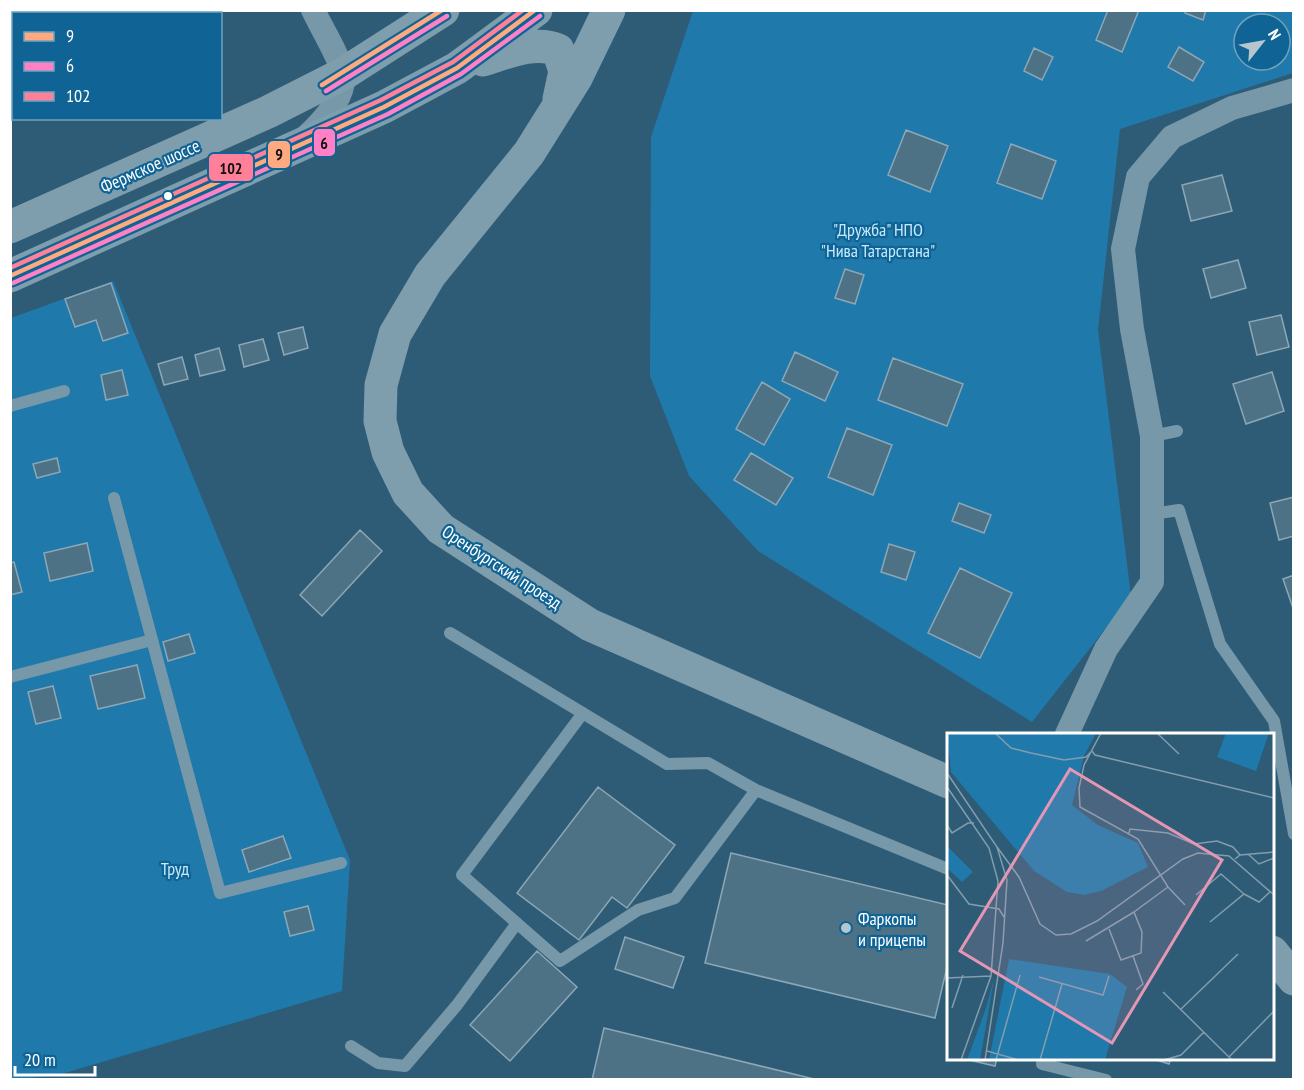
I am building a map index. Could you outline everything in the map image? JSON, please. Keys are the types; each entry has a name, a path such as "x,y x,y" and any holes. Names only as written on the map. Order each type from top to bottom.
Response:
{"main road":[{"name":"Фермское шоссе","path":"10,227 152,166 343,74 443,10"},
{"path":"10,276 384,107 457,68 536,10"},
{"name":"Оренбургский проезд","path":"609,10 576,78 529,153 430,275 395,334 381,385 381,421 387,452 408,493 441,529 590,625 947,782"},
{"path":"457,68 529,47 548,46 558,50 563,59 565,71 558,104"},
{"path":"1274,955 1293,979"}],"street":[{"path":"295,148 327,118 337,99 343,74 313,10"},
{"path":"1067,733 1106,649 1152,582 1152,436 1132,329 1123,249 1138,177 1172,137 1232,108 1293,90"}],"lane":[{"path":"10,406 64,391"},
{"path":"1152,436 1177,431"},
{"path":"114,498 220,893 341,863"},
{"path":"1153,514 1179,510 1220,644 1274,721 1293,834"},
{"path":"450,633 667,764 708,763 756,789 947,869"},
{"path":"10,677 152,640"},
{"path":"583,713 462,875 560,961 638,910 675,898 756,789"},
{"path":"351,1046 378,1063 405,1066 457,1005 517,923"},
{"path":"1042,1064 1106,1080"}],"green space":[{"name":"\"Дружба\" НПО \"Нива Татарстана\"","path":"693,11 1293,11 1293,73 1120,129 1098,330 1131,596 1032,722 758,551 689,476 650,376 651,137"},
{"name":"Труд","path":"113,281 350,860 342,991 58,1075 11,1080 11,318"}],"building":[{"path":"1108,10 1139,10 1122,52 1096,40"},
{"path":"1186,10 1206,10 1203,20 1185,13"},
{"path":"1179,47 1204,62 1193,81 1168,67"},
{"path":"1034,48 1053,57 1042,80 1024,71"},
{"path":"906,130 948,146 930,192 888,175"},
{"path":"1011,144 1056,161 1042,199 997,183"},
{"path":"1222,175 1232,211 1191,221 1182,185"},
{"path":"1238,260 1246,288 1211,298 1203,269"},
{"path":"845,269 864,275 855,304 835,298"},
{"path":"111,283 128,333 103,341 96,320 75,327 65,299"},
{"path":"1281,315 1289,347 1257,355 1249,322"},
{"path":"303,327 308,348 284,355 278,333"},
{"path":"263,339 269,360 244,367 239,345"},
{"path":"219,348 225,370 200,376 195,355"},
{"path":"795,352 838,372 825,401 782,381"},
{"path":"182,357 188,379 164,385 158,364"},
{"path":"893,358 963,384 947,426 878,400"},
{"path":"122,370 128,395 106,400 101,375"},
{"path":"1272,372 1284,411 1246,424 1233,384"},
{"path":"762,382 790,399 764,445 736,429"},
{"path":"847,428 892,445 873,495 828,477"},
{"path":"751,453 793,478 776,505 734,480"},
{"path":"57,458 60,472 37,478 33,464"},
{"path":"1294,497 1294,536 1279,540 1270,503"},
{"path":"959,503 991,515 984,533 952,521"},
{"path":"360,530 382,551 322,616 300,595"},
{"path":"87,543 93,571 50,581 44,553"},
{"path":"889,544 915,552 906,580 881,572"},
{"path":"14,562 22,592 10,595 10,563"},
{"path":"960,568 1012,593 980,658 928,633"},
{"path":"1294,575 1294,611 1283,579"},
{"path":"189,634 195,653 168,661 163,642"},
{"path":"137,665 145,698 98,709 90,676"},
{"path":"53,686 61,718 36,724 28,692"},
{"path":"598,787 675,845 627,908 612,897 579,940 517,893"},
{"path":"283,836 291,858 249,872 242,850"},
{"path":"731,853 947,905 947,967 935,1018 705,963"},
{"path":"308,906 314,930 290,936 284,912"},
{"path":"625,937 684,957 673,988 615,969"},
{"path":"537,951 577,987 510,1061 470,1025"},
{"path":"604,1028 818,1080 592,1080"},
{"path":"973,1060 996,1060 995,1066"},
{"path":"1156,1060 1170,1060 1169,1064"}],"transit line":[{"name":"9","path":"322,85 442,10"},
{"name":"102","path":"10,268 381,100 453,62 523,10"},
{"name":"9","path":"10,276 384,107 457,68 535,10"},
{"name":"6","path":"326,91 447,16"},
{"name":"6","path":"13,283 388,114 461,74 540,16"}],"place":[{"name":"Фаркопы и прицепы","path":"846,928"}]}
